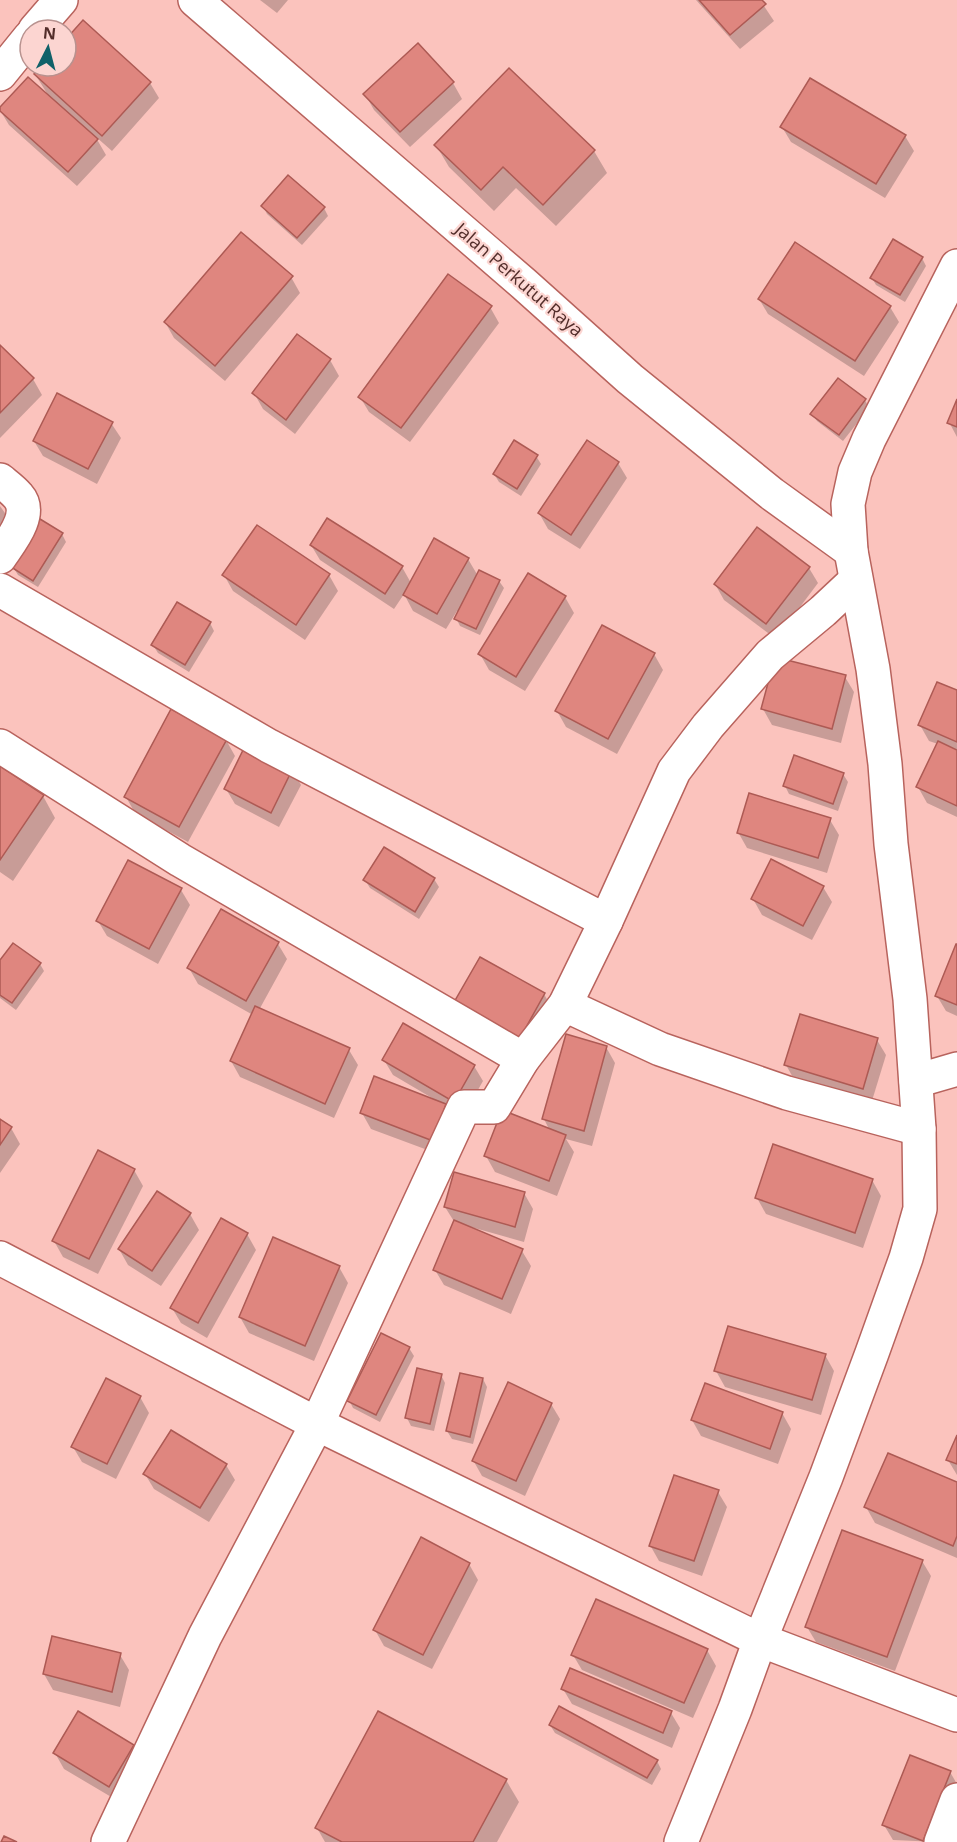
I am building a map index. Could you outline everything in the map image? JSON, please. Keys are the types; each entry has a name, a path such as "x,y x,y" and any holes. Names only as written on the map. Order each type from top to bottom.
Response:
{"street":[{"path":"46,18 61,0"},
{"name":"Jalan Perkutut Raya","path":"195,0 506,268 630,379 772,494 853,566"},
{"path":"0,74 18,52"},
{"path":"681,1842 826,1478 906,1258 920,1209 919,1129 910,999 891,844 885,764 873,669 853,566 848,504 855,472 869,439 908,358 955,279"},
{"path":"0,480 20,497 23,511 17,532 0,557"},
{"path":"108,1842 205,1636 317,1424 464,1107 494,1107 523,1059 565,1005 674,771 708,726 770,655 823,611 853,566"},
{"path":"0,590 269,746 606,921"},
{"path":"0,746 180,860 523,1059"},
{"path":"565,1005 660,1049 788,1093 919,1129"},
{"path":"916,1081 957,1069"},
{"path":"0,1258 317,1424 760,1640 957,1714"},
{"path":"941,1842 957,1800"}],"building":[{"path":"699,0 762,0 766,4 730,35"},
{"path":"83,20 151,82 102,136 38,78 78,78 78,26"},
{"path":"418,43 454,82 400,132 363,94"},
{"path":"509,68 595,150 543,205 503,167 481,190 434,145"},
{"path":"29,78 98,139 68,172 0,111 0,107"},
{"path":"810,78 906,135 876,184 780,127"},
{"path":"288,175 325,207 297,238 261,206"},
{"path":"241,232 293,276 215,366 164,322"},
{"path":"893,239 923,257 900,295 870,278"},
{"path":"795,242 891,306 855,361 758,299"},
{"path":"448,274 492,306 401,428 358,397"},
{"path":"297,334 331,359 286,420 252,393"},
{"path":"0,345 34,378 0,413"},
{"path":"838,378 866,399 839,435 810,414"},
{"path":"57,393 113,422 88,469 33,441"},
{"path":"957,399 957,427 947,423"},
{"path":"514,440 538,455 517,489 493,474"},
{"path":"587,440 619,462 571,535 538,513"},
{"path":"327,518 403,566 385,594 310,545"},
{"path":"40,519 63,533 33,581 11,567"},
{"path":"257,525 330,574 296,625 222,575"},
{"path":"757,527 810,567 766,624 714,584"},
{"path":"434,538 469,558 437,614 403,595"},
{"path":"479,570 500,580 476,629 454,619"},
{"path":"528,573 566,596 516,677 478,654"},
{"path":"177,602 211,622 185,665 151,645"},
{"path":"602,625 655,653 608,739 555,711"},
{"path":"775,657 846,675 832,729 761,709"},
{"path":"937,682 957,690 957,742 918,725"},
{"path":"171,709 227,739 179,827 124,797"},
{"path":"938,741 957,750 957,806 916,787"},
{"path":"246,744 293,768 271,813 224,789"},
{"path":"794,755 844,773 833,804 783,786"},
{"path":"0,766 44,795 0,860"},
{"path":"749,793 831,818 818,858 737,833"},
{"path":"384,847 435,878 415,912 363,880"},
{"path":"771,859 824,886 803,926 751,899"},
{"path":"128,860 182,888 149,949 96,921"},
{"path":"221,909 279,942 246,1001 187,968"},
{"path":"13,943 41,963 12,1003 0,995 0,960"},
{"path":"957,944 957,1005 935,996"},
{"path":"480,957 545,993 519,1040 453,1004"},
{"path":"255,1006 350,1048 325,1104 230,1061"},
{"path":"800,1014 878,1038 863,1089 784,1065"},
{"path":"403,1023 475,1065 454,1102 382,1060"},
{"path":"566,1034 607,1046 584,1131 542,1119"},
{"path":"374,1076 446,1104 433,1141 360,1113"},
{"path":"502,1110 566,1135 549,1181 484,1156"},
{"path":"0,1119 12,1127 0,1145"},
{"path":"773,1144 873,1179 855,1233 755,1198"},
{"path":"98,1150 135,1169 89,1259 52,1241"},
{"path":"454,1172 525,1192 515,1227 444,1207"},
{"path":"157,1191 191,1213 152,1271 118,1249"},
{"path":"221,1218 248,1233 198,1323 170,1308"},
{"path":"454,1220 523,1249 502,1299 433,1270"},
{"path":"273,1237 340,1266 305,1346 239,1317"},
{"path":"728,1326 826,1354 812,1400 714,1371"},
{"path":"381,1333 410,1347 376,1415 347,1401"},
{"path":"417,1368 442,1374 430,1424 405,1418"},
{"path":"460,1373 483,1378 470,1437 446,1431"},
{"path":"106,1378 141,1396 107,1464 71,1447"},
{"path":"508,1382 552,1403 516,1481 472,1461"},
{"path":"705,1383 783,1412 770,1449 691,1420"},
{"path":"171,1430 227,1464 200,1508 143,1474"},
{"path":"957,1435 957,1464 946,1460"},
{"path":"888,1453 957,1482 957,1536 953,1546 864,1507"},
{"path":"674,1475 719,1490 694,1561 649,1546"},
{"path":"842,1530 923,1560 887,1657 805,1627"},
{"path":"421,1537 470,1563 423,1655 373,1630"},
{"path":"596,1599 708,1649 684,1703 571,1655"},
{"path":"52,1636 121,1653 112,1692 43,1674"},
{"path":"570,1668 672,1711 663,1733 561,1689"},
{"path":"559,1706 658,1760 647,1778 549,1725"},
{"path":"78,1711 134,1745 109,1787 53,1753"},
{"path":"378,1711 507,1779 473,1842 342,1842 315,1828"},
{"path":"910,1755 951,1771 923,1841 882,1825"},
{"path":"4,1836 17,1842 1,1842"}]}
